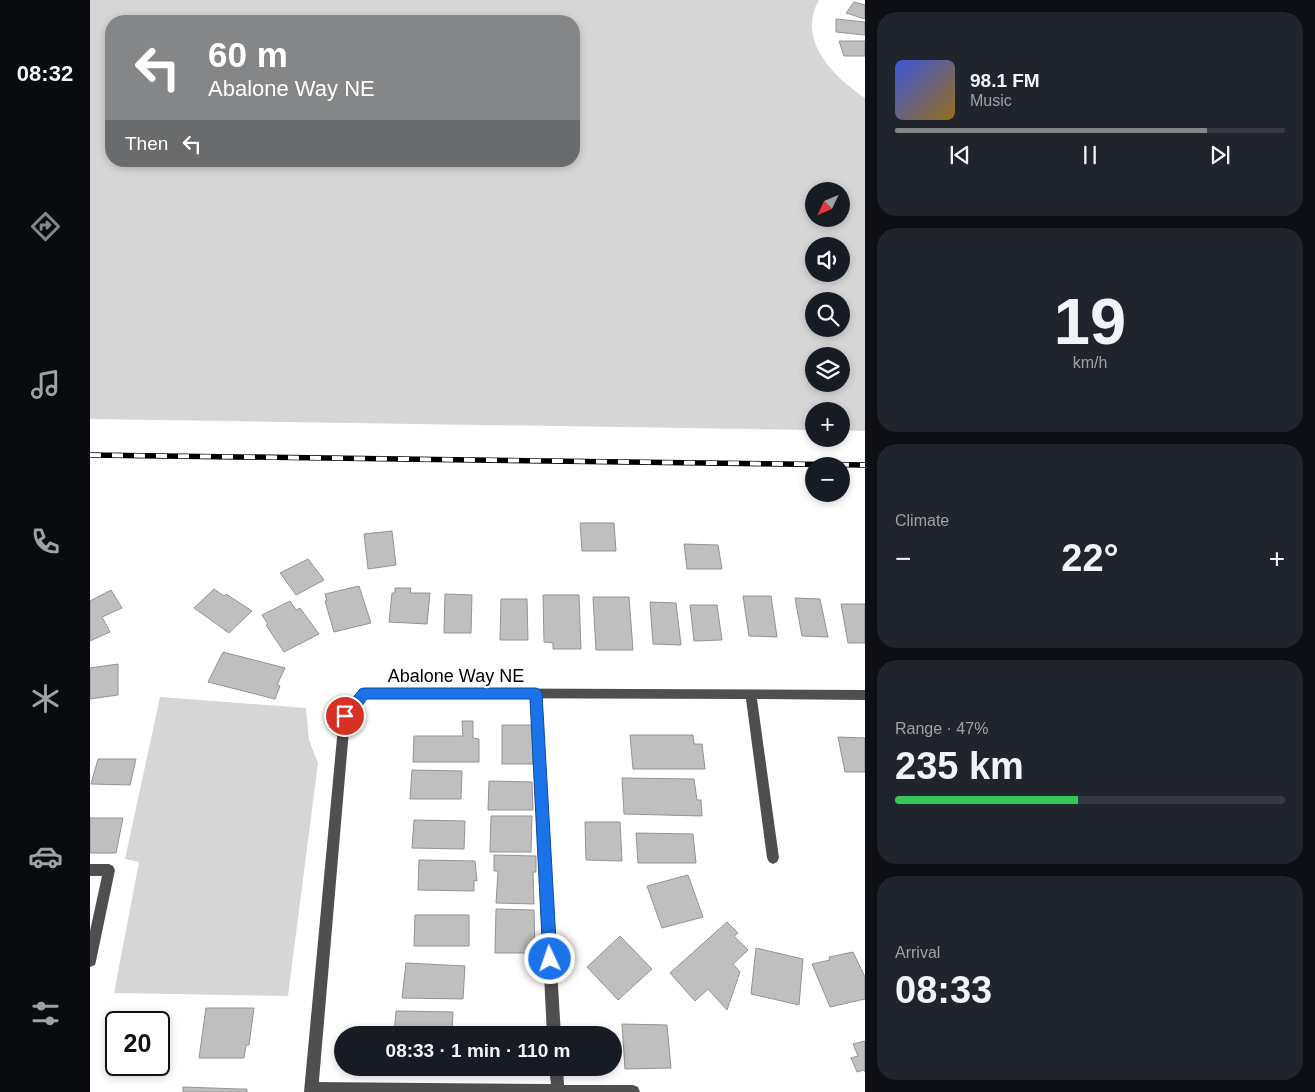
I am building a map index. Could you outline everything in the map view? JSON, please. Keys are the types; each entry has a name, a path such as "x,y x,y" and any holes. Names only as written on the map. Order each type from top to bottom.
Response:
{"street":[{"name":"Abalone Way NE","path":"312,1090 345,716 364,693 865,695"},
{"path":"536,693 554,1026"},
{"path":"751,694 772,858"},
{"path":"90,870 109,870 90,961"},
{"path":"557,1076 558,1092"},
{"path":"312,1090 633,1092"}],"shaded area":[{"path":"90,0 819,0 813,15 812,29 815,43 831,68 865,98 865,431 850,430 850,402 805,402 805,430 90,419"},
{"path":"160,697 306,708 309,740 318,763 288,996 114,993 139,862 125,859"}],"building":[{"path":"854,2 865,5 865,19 846,13"},
{"path":"836,19 865,22 865,35 836,32"},
{"path":"839,41 865,41 865,56 844,56"},
{"path":"580,523 614,523 616,551 582,551"},
{"path":"392,531 396,565 368,569 364,534"},
{"path":"684,544 718,545 722,569 687,569"},
{"path":"308,559 324,580 296,595 280,573"},
{"path":"359,586 371,623 334,632 325,601 327,601 325,594"},
{"path":"395,588 411,588 410,593 430,593 427,624 389,622 392,593 395,593"},
{"path":"214,589 224,596 226,594 252,611 229,633 194,608"},
{"path":"111,590 122,608 102,617 110,632 90,641 90,601"},
{"path":"445,594 472,595 471,633 444,633"},
{"path":"543,595 579,595 581,649 553,649 553,643 544,642"},
{"path":"743,596 771,596 777,637 749,636"},
{"path":"593,597 629,597 633,650 596,650"},
{"path":"795,598 820,599 828,637 802,636"},
{"path":"501,599 527,599 528,640 500,640"},
{"path":"290,601 296,610 300,608 319,634 284,652 266,625 268,624 262,615"},
{"path":"650,602 676,603 681,645 653,644"},
{"path":"841,604 865,604 865,643 848,643"},
{"path":"690,605 717,605 722,640 694,641"},
{"path":"223,652 285,668 277,685 280,686 275,699 208,682"},
{"path":"118,664 118,695 90,699 90,668"},
{"path":"462,721 473,721 473,738 479,739 479,762 413,762 414,736 463,736"},
{"path":"502,725 533,725 533,764 502,764"},
{"path":"630,735 693,735 694,744 702,744 705,769 633,769"},
{"path":"838,737 865,738 865,772 845,772"},
{"path":"98,759 136,759 130,785 91,784"},
{"path":"412,770 462,771 461,799 410,799"},
{"path":"622,778 694,779 697,800 701,800 702,816 624,814"},
{"path":"489,781 532,782 533,810 488,810"},
{"path":"491,816 532,816 531,852 490,852"},
{"path":"90,818 123,818 116,853 90,853"},
{"path":"414,820 465,821 464,849 412,848"},
{"path":"585,822 620,822 622,861 586,860"},
{"path":"636,833 693,834 696,863 638,863"},
{"path":"494,855 536,856 536,872 533,872 534,904 496,903 498,871 494,871"},
{"path":"419,860 475,861 477,881 474,880 474,891 418,890"},
{"path":"688,875 703,917 662,928 647,886"},
{"path":"496,909 534,910 535,953 495,953"},
{"path":"415,915 469,915 469,946 414,946"},
{"path":"727,922 738,933 734,936 748,950 733,964 740,972 727,1010 708,989 695,1001 670,973"},
{"path":"620,936 652,969 618,1000 587,967"},
{"path":"756,948 803,959 799,1005 751,994"},
{"path":"853,952 865,977 865,999 830,1007 812,964 830,960 829,957"},
{"path":"406,963 465,966 463,999 402,998"},
{"path":"206,1008 254,1008 249,1045 246,1045 244,1058 199,1058"},
{"path":"396,1011 453,1012 452,1026 395,1026"},
{"path":"622,1024 667,1025 671,1068 625,1069"},
{"path":"865,1041 865,1072 864,1070 857,1072 851,1058 858,1056 853,1044"},
{"path":"183,1087 247,1089 247,1092 183,1092"}],"railway":[{"path":"90,455 865,465"}],"route":[{"path":"345,716 364,693 536,693 550,959"}]}
